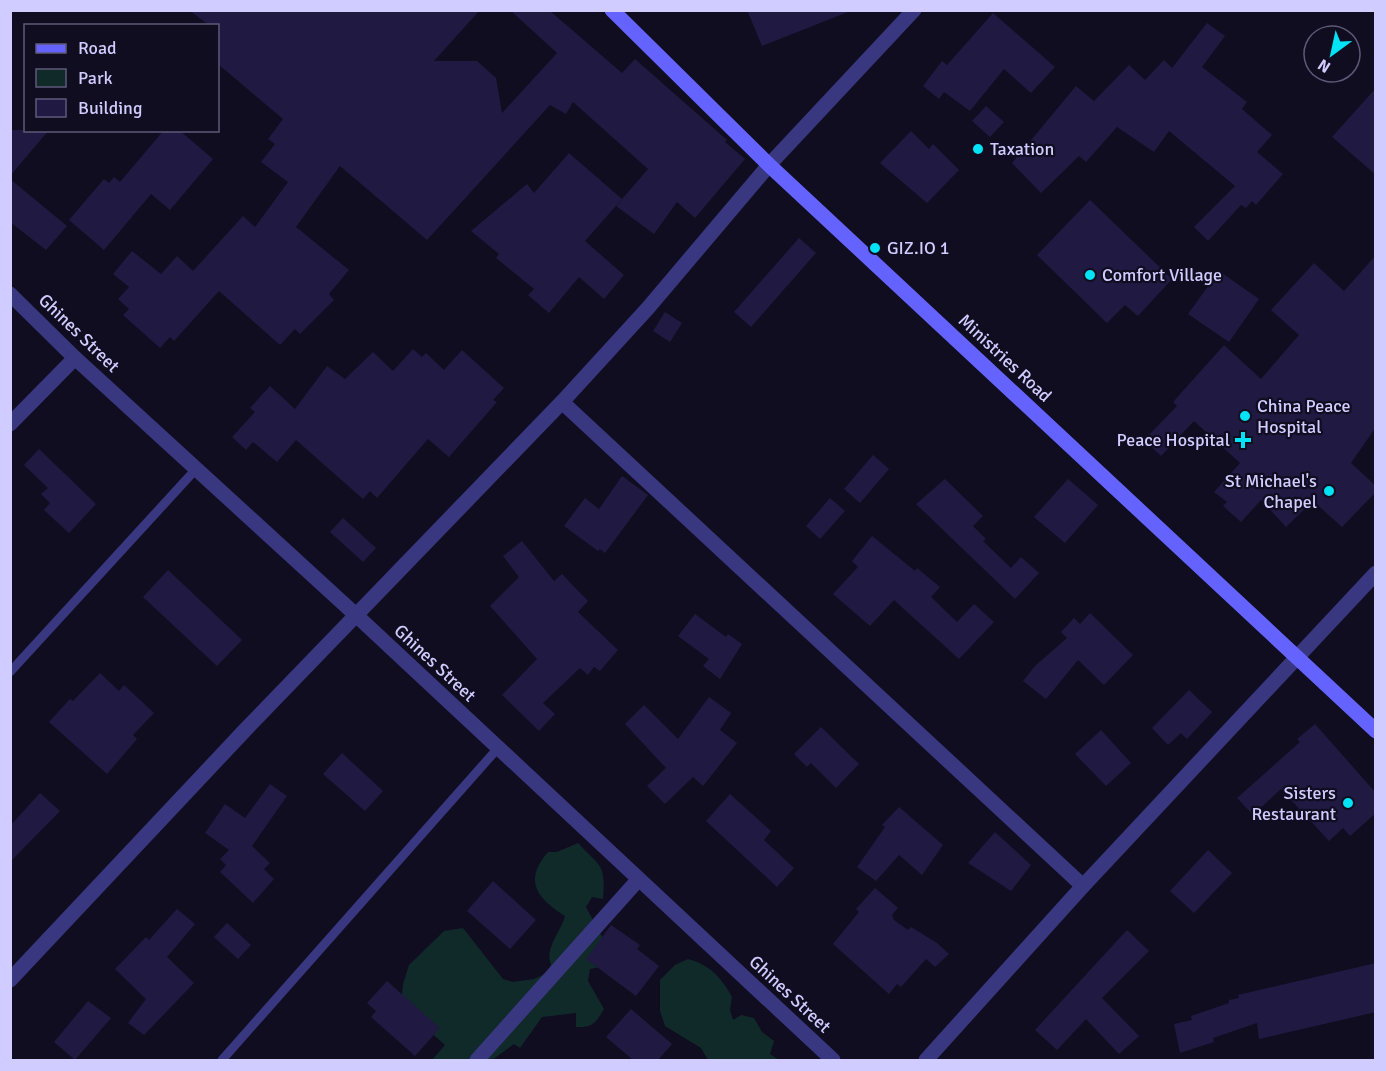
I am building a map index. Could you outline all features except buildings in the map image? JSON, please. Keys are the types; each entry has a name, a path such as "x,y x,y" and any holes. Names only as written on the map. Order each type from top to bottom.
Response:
{"street":[{"name":"Ministries Road","path":"612,10 769,165 1376,730"},
{"path":"10,980 247,728 562,402 648,308 769,165 914,10"},
{"name":"Ghines Street","path":"10,294 75,358 357,616 833,1060"},
{"path":"10,424 75,358"},
{"path":"562,402 1083,886"},
{"path":"926,1060 1083,886 1376,573"},
{"path":"477,1060 638,880"}],"lane":[{"path":"10,672 196,468"},
{"path":"222,1060 498,748"}],"green space":[{"path":"578,843 600,866 603,878 603,899 592,897 586,907 606,944 600,967 590,969 588,981 604,1009 598,1018 593,1024 576,1027 576,1013 542,1017 520,1048 514,1044 492,1060 432,1060 445,1045 401,1006 403,984 409,965 444,931 463,928 503,979 513,982 534,979 547,973 551,965 549,959 551,946 565,916 541,895 535,880 536,872 548,852 557,852"},
{"path":"688,959 709,968 724,983 732,997 730,1010 733,1020 741,1015 754,1018 762,1032 774,1041 770,1054 779,1060 708,1060 701,1048 665,1026 660,1011 660,980 675,965"}],"place":[{"name":"Taxation","path":"978,149"},
{"name":"GIZ.IO 1","path":"875,248"},
{"name":"Comfort Village","path":"1090,275"},
{"name":"China Peace Hospital","path":"1245,416"},
{"name":"Peace Hospital","path":"1243,440"},
{"name":"St Michael's Chapel","path":"1329,491"},
{"name":"Sisters Restaurant","path":"1348,803"}]}
